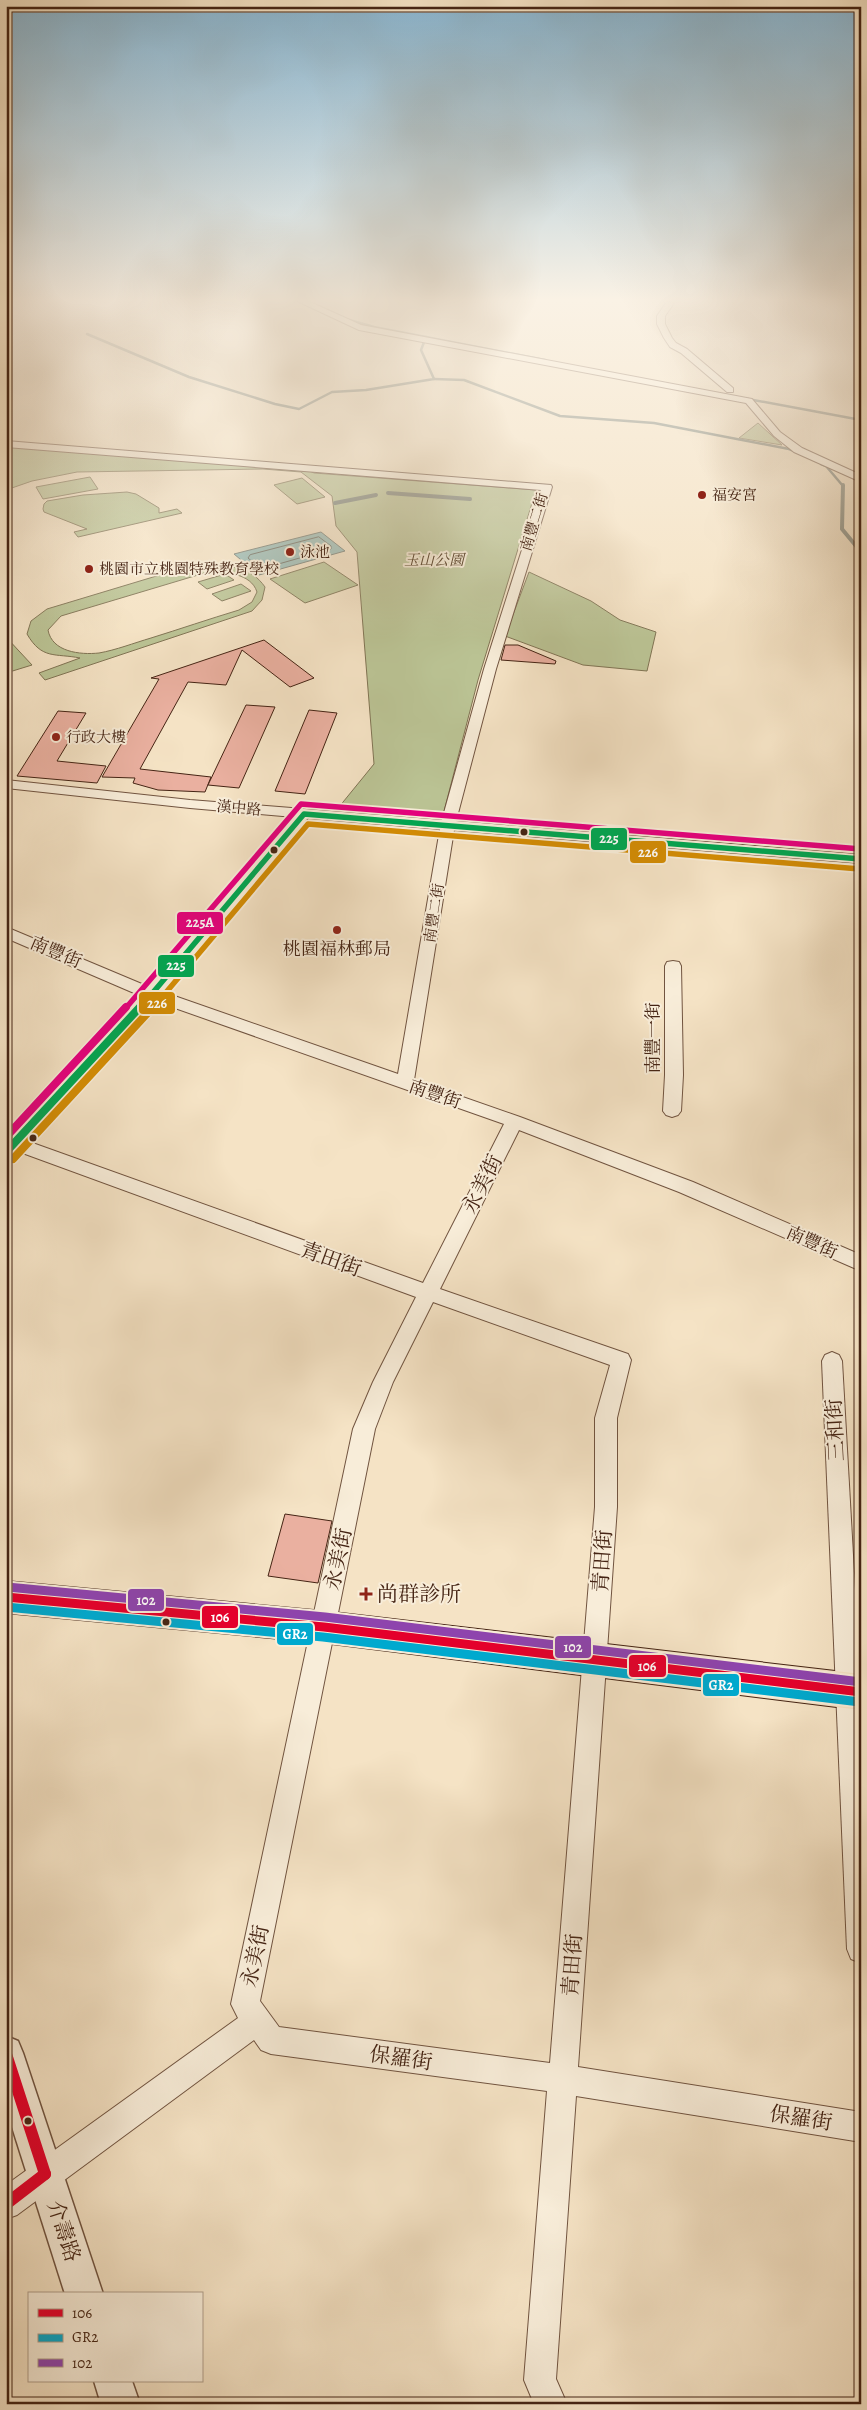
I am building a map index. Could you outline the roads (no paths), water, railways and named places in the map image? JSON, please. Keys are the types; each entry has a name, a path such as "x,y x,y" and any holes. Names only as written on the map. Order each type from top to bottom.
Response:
{"main road":[{"path":"6,1597 324,1627 854,1691"}],"street":[{"path":"760,413 777,434 798,450 861,479"},
{"name":"南豐二街","path":"6,444 546,487 492,662 448,824 405,1083"},
{"name":"漢中路","path":"6,784 304,814 448,824 861,859"},
{"path":"10,1147 152,994 304,814"},
{"name":"南豐街","path":"6,932 152,994 514,1122 710,1196 861,1263"},
{"name":"南豐一街","path":"672,1110 674,1075 673,966"},
{"name":"永美街","path":"257,2021 245,2004 364,1429 383,1382 514,1122"},
{"name":"青田街","path":"10,1147 621,1360 606,1418 606,1507 540,2380 551,2404"},
{"name":"三和街","path":"832,1361 854,1691 861,1949"},
{"path":"6,2204 257,2021"},
{"name":"保羅街","path":"257,2021 271,2040 563,2079 861,2127"},
{"name":"介壽路","path":"6,2053 83,2292"},
{"path":"113,2382 120,2404"}],"water":[{"name":"泳池","path":"321,532 345,551 259,575 234,554"}],"waterway":[{"path":"553,413 560,416 654,423 789,449 799,453"},
{"path":"826,413 861,420"},
{"path":"821,464 826,466 843,486"},
{"path":"843,486 842,529 861,552"},
{"path":"388,493 470,499"},
{"path":"335,503 376,495"}],"place":[{"name":"福安宮","path":"702,495"},
{"name":"泳池","path":"290,552"},
{"name":"桃園市立桃園特殊教育學校","path":"89,569"},
{"name":"行政大樓","path":"56,737"},
{"name":"桃園福林郵局","path":"337,930"},
{"name":"尚群診所","path":"366,1594"}],"park label":[{"name":"玉山公園","path":"434,560"}]}
